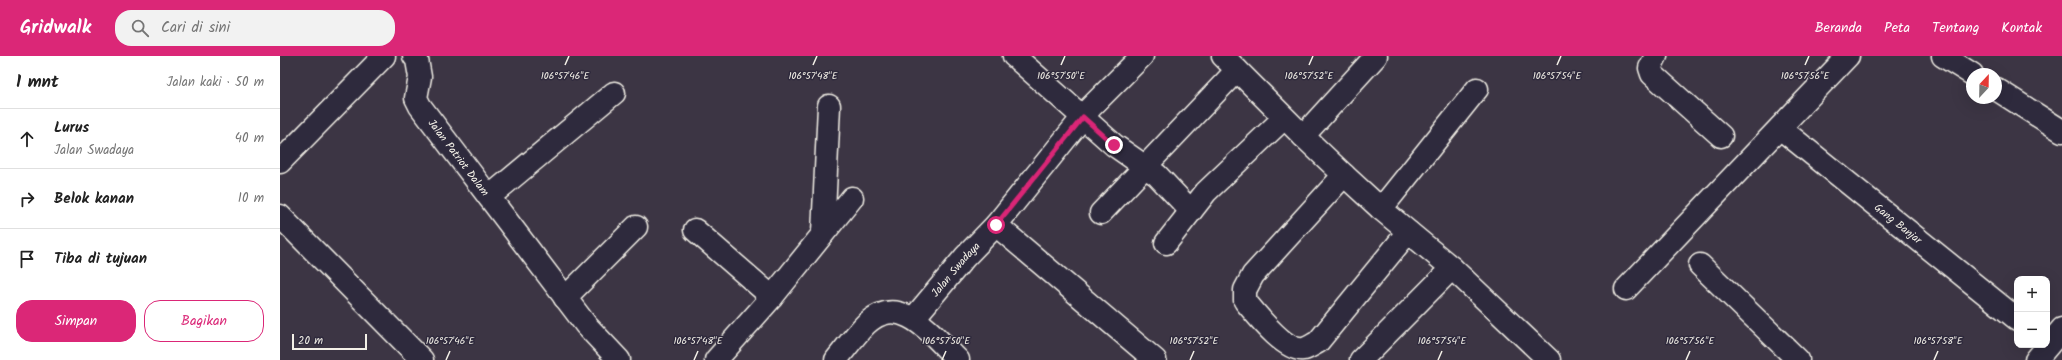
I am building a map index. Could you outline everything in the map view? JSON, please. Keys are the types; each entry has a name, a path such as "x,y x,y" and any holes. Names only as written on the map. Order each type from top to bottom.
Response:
{"street":[{"path":"280,162 384,56"},
{"name":"Jalan Patriot Dalam","path":"414,56 417,60 420,77 416,98 420,106 586,325 619,360"},
{"path":"1014,56 1114,145 1157,175 1191,211"},
{"name":"Jalan Swadaya","path":"914,318 965,257 996,225 1083,117 1142,56"},
{"path":"1303,136 1376,56"},
{"path":"1656,56 1650,68 1652,74 1721,136"},
{"path":"1626,290 1848,56"},
{"path":"1943,56 1966,70"},
{"path":"1101,213 1144,166 1230,63 1284,118 1344,175 1381,209 1452,268 1549,360"},
{"path":"1381,209 1477,89"},
{"path":"489,197 614,93"},
{"path":"2002,93 2062,131"},
{"path":"823,233 829,106"},
{"path":"1166,243 1206,192 1284,118"},
{"name":"Gang Banjar","path":"1780,128 2014,317"},
{"path":"1344,175 1253,276 1245,290 1245,301 1281,340 1292,347 1304,349 1318,342 1408,232"},
{"path":"716,360 772,297 852,198"},
{"path":"280,216 422,360"},
{"path":"996,225 1155,360"},
{"path":"565,298 636,228"},
{"path":"695,230 772,297"},
{"path":"1700,265 1798,360"},
{"path":"1366,358 1452,268"},
{"path":"836,360 866,324 881,313 898,312 914,318 958,360"}],"route":[{"path":"996,225 1083,117 1114,145"}]}
